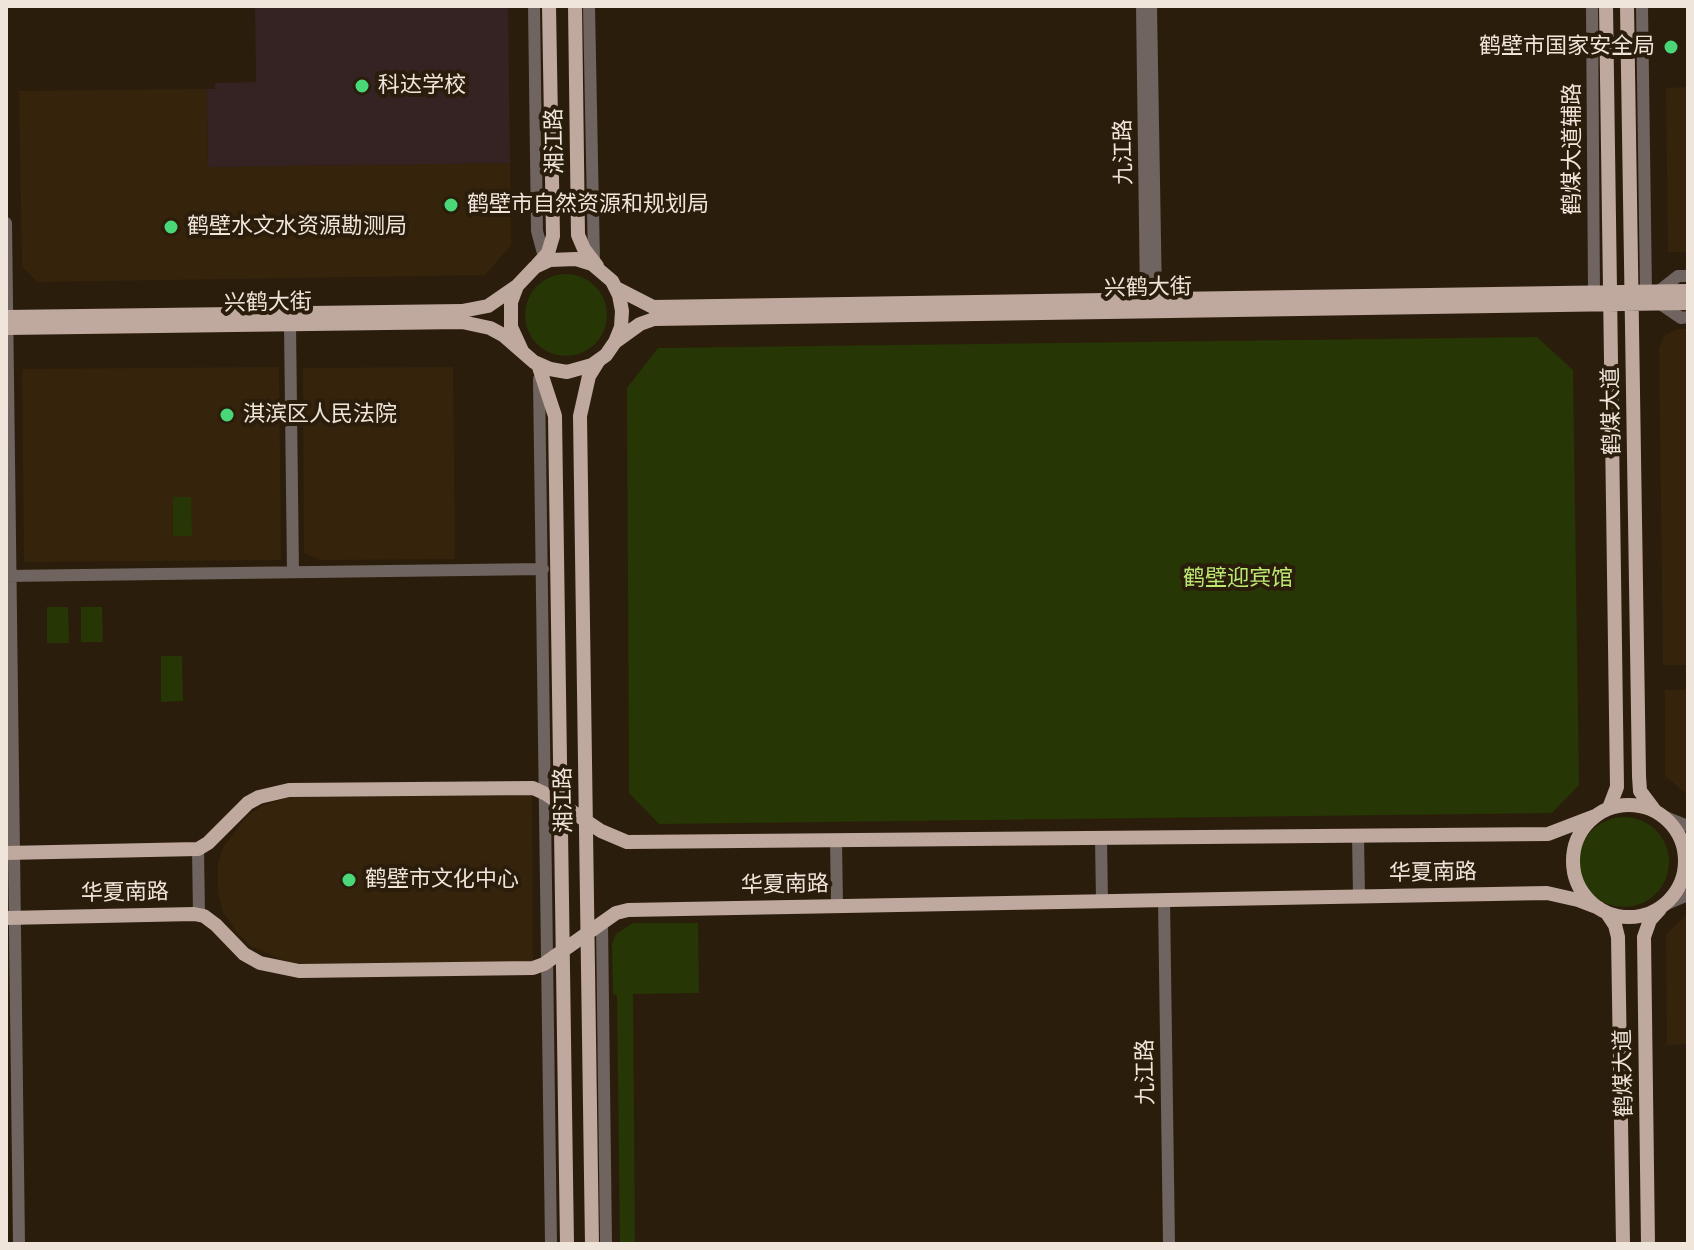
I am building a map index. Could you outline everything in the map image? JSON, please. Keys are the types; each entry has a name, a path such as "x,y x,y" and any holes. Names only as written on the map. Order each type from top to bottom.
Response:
{"main road":[{"name":"湘江路","path":"540,262 553,236 549,6"},
{"name":"湘江路","path":"575,6 578,235 597,265"},
{"name":"鹤煤大道","path":"1606,6 1617,787 1609,808"},
{"name":"鹤煤大道","path":"1627,6 1646,296 1640,791 1680,838 1685,863 1678,887 1650,920 1644,937 1648,1244"},
{"path":"567,258 597,265 616,288 621,303 622,319 615,342 599,360 584,369 567,372 538,364 522,351 513,336 509,319 517,286 540,262 567,258"},
{"name":"兴鹤大街","path":"7,323 462,311 488,306 517,286"},
{"name":"兴鹤大街","path":"616,288 653,307 1594,292 1610,298"},
{"name":"兴鹤大街","path":"615,342 640,324 654,319 1610,298 1688,291"},
{"name":"兴鹤大街","path":"1646,296 1688,303"},
{"name":"兴鹤大街","path":"7,323 476,324 503,335 522,351"},
{"name":"湘江路","path":"592,1244 580,416 589,376 599,360"},
{"name":"湘江路","path":"538,364 555,416 567,1244"},
{"name":"华夏南路","path":"9,853 198,849 248,803 289,790 533,788 609,835 627,842 1548,834 1595,816"},
{"path":"1595,816 1609,808 1637,805 1659,814"},
{"name":"鹤煤大道","path":"1595,816 1580,833 1573,860 1579,888 1615,925 1618,937 1623,1244"},
{"name":"华夏南路","path":"10,918 199,915 216,925 244,954 281,969 533,968 547,962 616,913 628,910 1547,893 1578,900 1603,911"},
{"path":"1603,911 1635,917 1662,906"}],"street":[{"path":"534,6 540,262"},
{"path":"589,6 597,265"},
{"name":"九江路","path":"1142,6 1151,298"},
{"name":"九江路","path":"1151,6 1151,298"},
{"name":"鹤煤大道辅路","path":"1592,6 1594,292"},
{"path":"1642,6 1646,296"},
{"path":"6,223 9,853 19,1244"},
{"path":"1646,296 1678,276 1688,276"},
{"path":"1646,296 1681,318 1688,317"},
{"path":"290,325 293,572"},
{"path":"538,364 541,398 551,1244"},
{"path":"9,576 543,569"},
{"path":"6,802 9,853"},
{"path":"1659,814 1688,826"},
{"path":"1358,835 1359,896"},
{"path":"1101,838 1102,901"},
{"path":"836,840 837,906"},
{"path":"198,849 199,915"},
{"path":"1662,906 1688,895"},
{"name":"九江路","path":"1160,900 1161,1244"},
{"name":"九江路","path":"1160,900 1169,1244"},
{"path":"10,918 11,1244"},
{"path":"602,923 606,1244"}],"shaded area":[{"name":"科达学校","path":"255,6 508,6 510,163 208,167 207,89 215,89 215,83 256,82"},
{"path":"1688,87 1688,252 1668,252 1666,88"},
{"path":"207,89 208,167 510,163 511,245 485,275 38,282 22,267 19,91"},
{"path":"1677,329 1688,329 1688,665 1663,665 1659,348 1664,336"},
{"path":"279,367 281,560 24,562 22,369"},
{"path":"453,367 455,559 320,560 304,553 303,368"},
{"path":"1665,690 1688,690 1688,795 1665,776"},
{"path":"532,794 533,963 293,964 252,947 238,934 223,912 218,892 218,863 223,847 246,817 262,806 292,796"},
{"path":"1688,913 1688,1044 1667,1045 1666,935"}],"green space":[{"path":"566,274 582,277 595,286 604,299 607,315 604,331 595,344 582,353 566,356 550,353 537,344 528,331 525,315 528,299 537,286 550,277"},
{"name":"鹤壁迎宾馆","path":"1537,337 1573,370 1579,785 1552,813 659,824 629,793 627,388 658,348"},
{"path":"173,497 191,497 192,536 173,536"},
{"path":"47,607 68,607 69,643 47,643"},
{"path":"81,607 102,607 103,642 81,642"},
{"path":"161,656 182,656 183,701 161,702"},
{"path":"1615,817 1633,817 1649,824 1662,837 1669,853 1669,871 1662,887 1649,900 1633,907 1615,907 1599,900 1586,887 1579,871 1579,853 1586,837 1599,824"},
{"path":"633,923 698,923 699,993 633,994 635,1244 620,1244 617,995 613,994 612,944 616,934"}],"place":[{"name":"鹤壁市国家安全局","path":"1671,47"},
{"name":"科达学校","path":"362,86"},
{"name":"鹤壁市自然资源和规划局","path":"451,205"},
{"name":"鹤壁水文水资源勘测局","path":"171,227"},
{"name":"淇滨区人民法院","path":"227,415"},
{"name":"鹤壁市文化中心","path":"349,880"}]}
